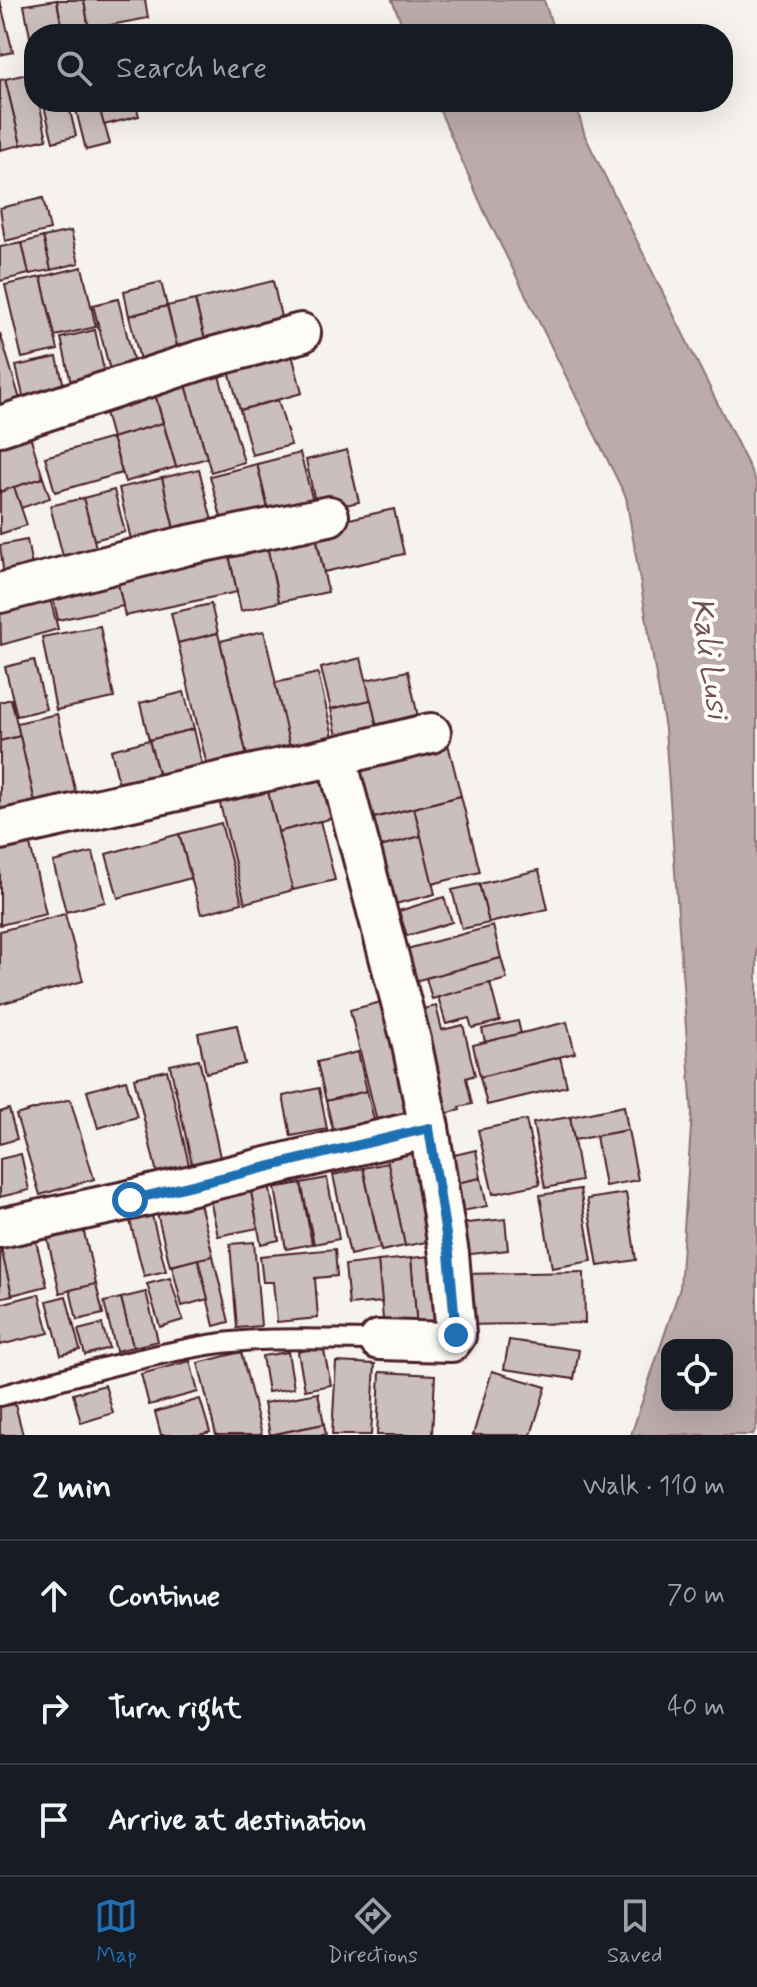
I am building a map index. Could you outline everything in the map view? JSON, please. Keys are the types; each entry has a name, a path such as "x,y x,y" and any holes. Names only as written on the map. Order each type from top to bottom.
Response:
{"street":[{"path":"0,426 201,360 301,333"},
{"path":"0,593 184,546 329,516"},
{"path":"0,830 431,733"},
{"path":"336,756 411,1040 449,1254 456,1335 451,1342 379,1340"},
{"path":"0,1228 429,1128"}],"lane":[{"path":"0,1396 77,1374 209,1345 274,1340 379,1340"}],"water":[{"path":"392,0 544,0 552,24 402,24"},
{"name":"Kali Lusi","path":"440,112 578,112 585,136 757,483 757,1425 753,1435 631,1435 661,1345 661,1411 733,1411 733,1339 663,1339 680,1288 692,1113 665,729 626,497 485,213"}],"building":[{"path":"57,0 61,24 28,24 24,5"},
{"path":"57,0 84,0 88,24 61,24"},
{"path":"84,0 145,0 148,18 116,24 88,24"},
{"path":"0,1 13,52 0,55"},
{"path":"24,75 24,112 41,112 47,139 21,145 5,79"},
{"path":"5,79 21,145 0,150 0,80"},
{"path":"46,112 70,112 76,136 53,142"},
{"path":"76,112 101,112 110,144 86,150"},
{"path":"101,112 138,112 139,116 104,125"},
{"path":"43,198 50,230 5,241 0,208"},
{"path":"71,231 79,263 51,270 43,237"},
{"path":"43,237 51,270 29,274 22,243"},
{"path":"22,243 29,274 0,281 0,247"},
{"path":"82,267 96,327 55,336 41,277"},
{"path":"41,277 58,350 22,358 5,285"},
{"path":"273,281 283,326 206,344 195,300"},
{"path":"161,282 167,306 129,316 124,291"},
{"path":"118,299 136,371 112,378 93,305"},
{"path":"195,300 208,352 180,358 167,306"},
{"path":"167,306 180,358 142,368 129,316"},
{"path":"95,330 105,375 71,383 61,338"},
{"path":"0,333 22,406 0,413"},
{"path":"289,343 302,393 240,410 226,360"},
{"path":"57,357 66,395 25,404 16,366"},
{"path":"217,369 244,462 211,472 184,378"},
{"path":"184,378 207,458 176,467 153,387"},
{"path":"153,387 163,423 112,438 102,402"},
{"path":"278,400 291,445 252,455 240,410"},
{"path":"163,423 176,467 125,482 112,438"},
{"path":"28,429 43,478 0,492 0,438"},
{"path":"112,438 122,473 55,492 45,457"},
{"path":"347,450 359,502 317,511 306,460"},
{"path":"300,453 313,501 269,513 257,464"},
{"path":"257,464 269,513 223,525 210,476"},
{"path":"199,469 213,525 175,534 162,478"},
{"path":"43,478 50,498 21,508 14,487"},
{"path":"162,478 175,534 132,544 119,488"},
{"path":"14,487 27,525 0,534 0,492"},
{"path":"114,490 125,532 94,540 83,498"},
{"path":"83,498 97,551 64,560 50,506"},
{"path":"394,509 404,554 324,572 314,527"},
{"path":"314,527 328,592 279,602 265,537"},
{"path":"265,537 279,602 241,611 227,546"},
{"path":"27,540 33,572 4,577 0,545"},
{"path":"227,546 237,592 125,616 115,570"},
{"path":"115,570 123,606 58,620 50,584"},
{"path":"47,587 58,629 1,645 0,600"},
{"path":"211,604 218,633 178,643 171,613"},
{"path":"100,626 114,698 56,710 42,637"},
{"path":"264,631 292,755 249,765 220,641"},
{"path":"218,633 249,765 209,774 178,643"},
{"path":"361,658 371,700 331,709 321,668"},
{"path":"34,660 46,709 17,716 5,667"},
{"path":"408,671 420,726 379,736 366,680"},
{"path":"318,673 335,745 292,755 275,683"},
{"path":"184,692 194,729 149,740 140,703"},
{"path":"11,699 20,736 0,741 0,702"},
{"path":"371,700 379,736 339,745 331,709"},
{"path":"57,714 77,798 36,807 17,723"},
{"path":"194,729 206,781 163,791 149,740"},
{"path":"20,736 36,807 0,815 0,741"},
{"path":"446,736 461,796 366,820 354,771"},
{"path":"149,740 163,791 123,801 111,750"},
{"path":"333,771 345,815 278,832 267,788"},
{"path":"267,788 293,890 245,903 219,800"},
{"path":"461,796 480,872 432,884 414,808"},
{"path":"414,808 421,836 373,849 366,820"},
{"path":"320,821 335,880 293,890 278,832"},
{"path":"221,823 242,903 201,914 179,834"},
{"path":"179,834 191,878 118,898 106,854"},
{"path":"28,836 46,914 0,925 0,842"},
{"path":"421,836 435,894 387,906 373,849"},
{"path":"93,852 105,902 66,912 53,862"},
{"path":"539,870 548,909 489,923 479,884"},
{"path":"479,884 489,923 462,929 452,890"},
{"path":"444,897 452,922 407,936 399,911"},
{"path":"65,914 83,981 0,1004 0,931"},
{"path":"493,926 501,958 411,982 403,950"},
{"path":"501,958 507,979 432,999 426,978"},
{"path":"490,983 500,1021 472,1028 469,1018 446,1024 438,997"},
{"path":"393,999 422,1114 378,1125 350,1010"},
{"path":"436,1006 442,1030 463,1025 475,1075 466,1078 472,1104 433,1117 408,1013"},
{"path":"518,1021 521,1034 485,1042 482,1029"},
{"path":"567,1022 575,1053 480,1077 473,1045"},
{"path":"237,1025 245,1064 206,1073 198,1033"},
{"path":"358,1052 367,1091 326,1101 317,1062"},
{"path":"560,1057 567,1086 487,1105 480,1077"},
{"path":"199,1059 221,1162 193,1169 170,1065"},
{"path":"167,1070 193,1182 161,1190 134,1078"},
{"path":"126,1080 137,1117 98,1128 87,1091"},
{"path":"319,1088 327,1129 291,1136 283,1096"},
{"path":"367,1091 377,1132 336,1142 326,1101"},
{"path":"70,1099 94,1179 40,1195 16,1115"},
{"path":"624,1106 628,1130 574,1140 570,1117"},
{"path":"9,1109 17,1139 0,1144 0,1112"},
{"path":"570,1117 581,1181 545,1188 533,1123"},
{"path":"526,1120 540,1184 493,1194 478,1130"},
{"path":"628,1130 638,1180 605,1186 596,1136"},
{"path":"422,1143 442,1239 405,1246 385,1151"},
{"path":"476,1150 481,1178 442,1186 437,1159"},
{"path":"21,1154 29,1190 0,1197 0,1159"},
{"path":"388,1163 405,1246 381,1251 363,1168"},
{"path":"363,1168 380,1248 350,1255 333,1175"},
{"path":"327,1178 339,1239 314,1244 301,1183"},
{"path":"481,1178 487,1206 448,1214 442,1186"},
{"path":"301,1183 312,1244 286,1249 275,1188"},
{"path":"269,1184 279,1240 261,1244 250,1187"},
{"path":"250,1187 258,1228 218,1236 209,1195"},
{"path":"580,1189 592,1261 552,1268 540,1195"},
{"path":"626,1193 636,1260 598,1266 587,1199"},
{"path":"199,1199 213,1256 170,1266 156,1209"},
{"path":"151,1212 166,1271 144,1276 129,1217"},
{"path":"505,1219 508,1250 462,1255 459,1224"},
{"path":"83,1228 96,1284 60,1293 47,1236"},
{"path":"35,1237 47,1286 12,1295 0,1246"},
{"path":"254,1242 261,1326 237,1328 230,1244"},
{"path":"0,1244 12,1295 0,1298"},
{"path":"335,1249 337,1276 315,1278 318,1318 277,1322 273,1282 263,1282 260,1256"},
{"path":"440,1255 446,1325 417,1328 411,1258"},
{"path":"213,1256 229,1322 214,1326 198,1259"},
{"path":"411,1258 417,1328 384,1331 378,1261"},
{"path":"198,1259 208,1299 182,1306 172,1266"},
{"path":"378,1261 382,1302 349,1305 345,1265"},
{"path":"584,1272 585,1323 462,1325 461,1274"},
{"path":"170,1278 183,1320 160,1327 147,1284"},
{"path":"96,1284 103,1314 77,1320 70,1290"},
{"path":"146,1292 158,1341 133,1347 121,1298"},
{"path":"39,1294 49,1333 0,1345 0,1304"},
{"path":"66,1296 80,1350 61,1355 47,1301"},
{"path":"121,1298 133,1347 116,1351 104,1302"},
{"path":"102,1324 109,1348 85,1355 78,1330"},
{"path":"509,1340 579,1350 574,1379 504,1369"},
{"path":"323,1346 331,1385 305,1390 298,1352"},
{"path":"241,1352 262,1435 216,1435 198,1363"},
{"path":"288,1352 294,1388 268,1392 262,1356"},
{"path":"190,1361 198,1392 149,1405 141,1374"},
{"path":"336,1362 375,1364 371,1435 332,1435"},
{"path":"492,1371 546,1387 531,1435 473,1435"},
{"path":"380,1372 435,1375 432,1435 377,1435"},
{"path":"105,1385 113,1413 81,1423 73,1394"},
{"path":"318,1393 324,1424 270,1435 264,1403"},
{"path":"200,1399 210,1432 161,1435 155,1412"},
{"path":"15,1404 23,1435 0,1435 0,1407"},
{"path":"324,1424 326,1435 270,1435"}],"route":[{"path":"130,1200 429,1128 449,1254 456,1335"}]}
